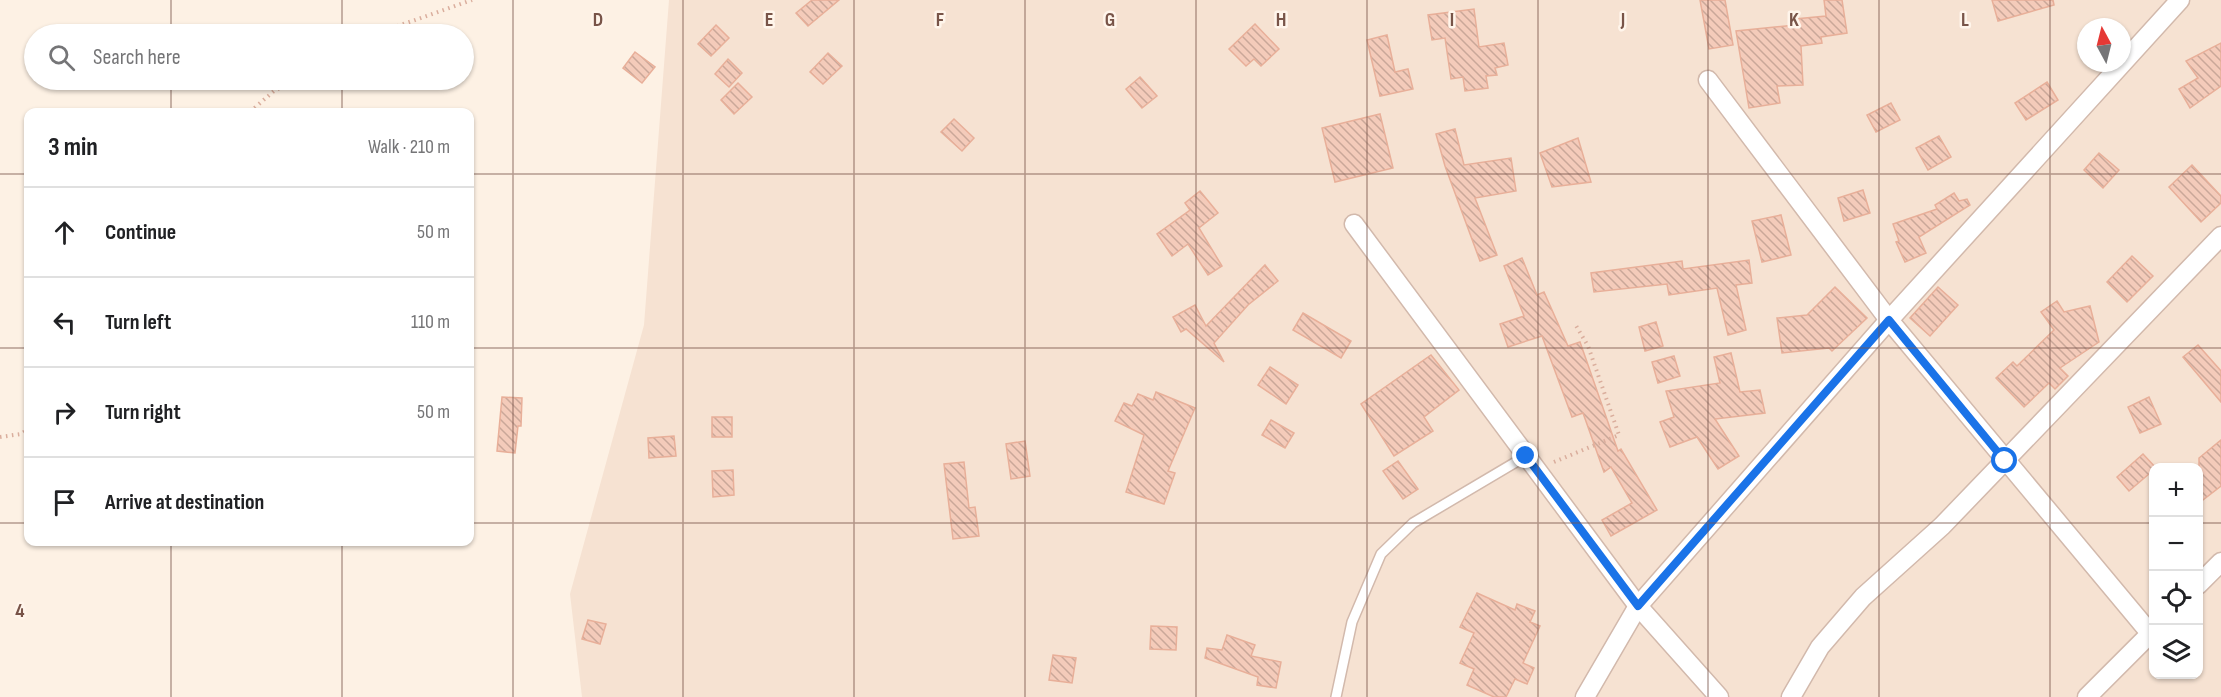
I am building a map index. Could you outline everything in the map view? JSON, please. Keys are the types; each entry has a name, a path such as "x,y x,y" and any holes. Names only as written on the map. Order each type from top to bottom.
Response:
{"street":[{"path":"1585,697 1638,606 1889,320 2180,0"},
{"path":"1708,80 1889,320 2005,461 2149,629"},
{"path":"1354,224 1638,606 1719,697"},
{"path":"1791,697 1820,647 1863,597 1942,526 2221,236"},
{"path":"2203,581 2221,562"},
{"path":"2086,697 2149,635"}],"lane":[{"path":"1336,697 1352,622 1381,554 1413,523 1531,462"}],"path":[{"path":"404,24 472,0"},
{"path":"255,108 275,90"},
{"path":"1531,462 1619,435 1588,346 1575,324"},
{"path":"0,437 24,432"}],"shaded area":[{"path":"669,0 2221,0 2221,697 582,697 570,594 644,325"}],"building":[{"path":"812,0 839,0 808,26 796,13"},
{"path":"1700,0 1725,0 1733,45 1709,49"},
{"path":"1824,0 1842,0 1847,33 1821,37 1822,43 1801,46 1803,85 1777,86 1780,103 1749,108 1736,31 1796,25 1795,19 1826,16"},
{"path":"1992,0 2053,0 2054,5 1998,21"},
{"path":"1474,9 1479,47 1504,43 1508,65 1495,68 1497,75 1486,76 1488,88 1465,91 1463,77 1451,79 1445,38 1432,40 1428,15"},
{"path":"1255,24 1279,49 1261,66 1254,59 1246,66 1229,49"},
{"path":"716,25 729,38 711,56 698,44"},
{"path":"1387,35 1395,72 1408,69 1413,89 1380,96 1367,40"},
{"path":"2221,43 2221,86 2190,108 2179,89 2198,78 2186,61"},
{"path":"635,52 655,67 642,83 623,68"},
{"path":"828,53 842,66 823,84 810,72"},
{"path":"728,59 742,73 729,87 715,74"},
{"path":"1140,77 1157,96 1142,108 1126,89"},
{"path":"2047,82 2058,100 2026,120 2015,103"},
{"path":"738,83 752,97 734,114 721,100"},
{"path":"1891,103 1900,120 1876,132 1867,115"},
{"path":"1380,114 1393,168 1335,182 1322,128"},
{"path":"954,119 974,138 962,151 941,132"},
{"path":"1455,129 1464,165 1511,158 1516,191 1475,198 1497,255 1480,261 1445,166 1436,134"},
{"path":"1939,136 1951,157 1928,170 1916,148"},
{"path":"1578,138 1591,182 1552,187 1540,153"},
{"path":"2099,153 2119,170 2103,188 2084,170"},
{"path":"2192,165 2221,196 2221,203 2201,222 2169,187"},
{"path":"1863,190 1870,213 1844,221 1838,198"},
{"path":"1200,191 1218,213 1199,228 1222,266 1208,275 1188,244 1172,256 1157,234 1190,210 1185,203"},
{"path":"1954,193 1959,201 1967,199 1970,205 1919,237 1926,253 1905,262 1896,242 1899,241 1893,224 1937,209 1935,205"},
{"path":"1781,215 1791,255 1762,262 1752,221"},
{"path":"2132,256 2153,276 2127,302 2107,282"},
{"path":"1522,258 1537,295 1544,292 1568,346 1580,342 1618,451 1621,449 1657,510 1611,536 1602,520 1632,503 1611,467 1604,472 1583,413 1572,417 1542,336 1508,347 1500,324 1524,316 1504,266"},
{"path":"1749,260 1752,283 1736,285 1746,330 1728,335 1717,288 1669,295 1667,284 1594,292 1591,273 1682,261 1683,269"},
{"path":"1265,265 1278,281 1248,305 1214,343 1224,362 1186,329 1181,332 1173,317 1195,305 1206,326"},
{"path":"1835,287 1867,318 1832,351 1829,348 1782,353 1777,318 1807,315"},
{"path":"1938,287 1958,305 1930,336 1910,318"},
{"path":"2057,301 2064,312 2090,306 2099,342 2060,368 2068,376 2055,389 2049,383 2024,407 1996,378 2013,362 2017,366 2054,330 2041,312"},
{"path":"1303,313 1351,341 1341,358 1293,330"},
{"path":"1656,322 1663,346 1645,351 1639,327"},
{"path":"2198,345 2221,371 2221,402 2183,357"},
{"path":"1731,353 1740,392 1760,390 1765,413 1715,419 1739,456 1718,469 1697,437 1670,447 1660,422 1674,417 1666,391 1720,383 1714,357"},
{"path":"1431,355 1459,390 1424,417 1433,431 1394,456 1361,404"},
{"path":"1674,356 1680,376 1658,383 1652,362"},
{"path":"1270,367 1298,385 1286,404 1258,385"},
{"path":"1156,392 1195,408 1168,471 1175,473 1164,504 1126,492 1144,435 1115,421 1124,403 1132,406 1138,394 1153,400"},
{"path":"502,397 522,398 521,426 518,426 515,453 497,451"},
{"path":"2149,397 2161,424 2140,433 2128,407"},
{"path":"712,417 732,417 732,437 712,437"},
{"path":"1271,420 1294,433 1285,448 1262,435"},
{"path":"674,436 676,456 649,458 648,438"},
{"path":"2221,440 2221,486 2203,500 2203,463 2199,463 2199,458"},
{"path":"1025,441 1030,476 1011,479 1006,444"},
{"path":"2143,454 2151,463 2149,463 2149,474 2129,491 2117,477"},
{"path":"1398,461 1418,489 1403,499 1383,471"},
{"path":"964,462 969,508 975,507 979,536 953,539 944,464"},
{"path":"733,470 734,495 713,497 712,471"},
{"path":"1477,593 1515,610 1517,604 1535,611 1530,622 1540,626 1523,663 1534,668 1527,684 1515,679 1506,697 1494,697 1467,685 1474,669 1460,663 1474,633 1460,627"},
{"path":"588,620 606,624 600,644 582,639"},
{"path":"1151,626 1177,627 1176,650 1150,649"},
{"path":"1227,635 1255,645 1251,656 1281,662 1276,688 1257,685 1258,677 1205,658 1207,648 1222,650"},
{"path":"1053,655 1076,658 1072,683 1049,680"}],"route":[{"path":"1526,456 1638,606 1889,320 2005,461"}]}
